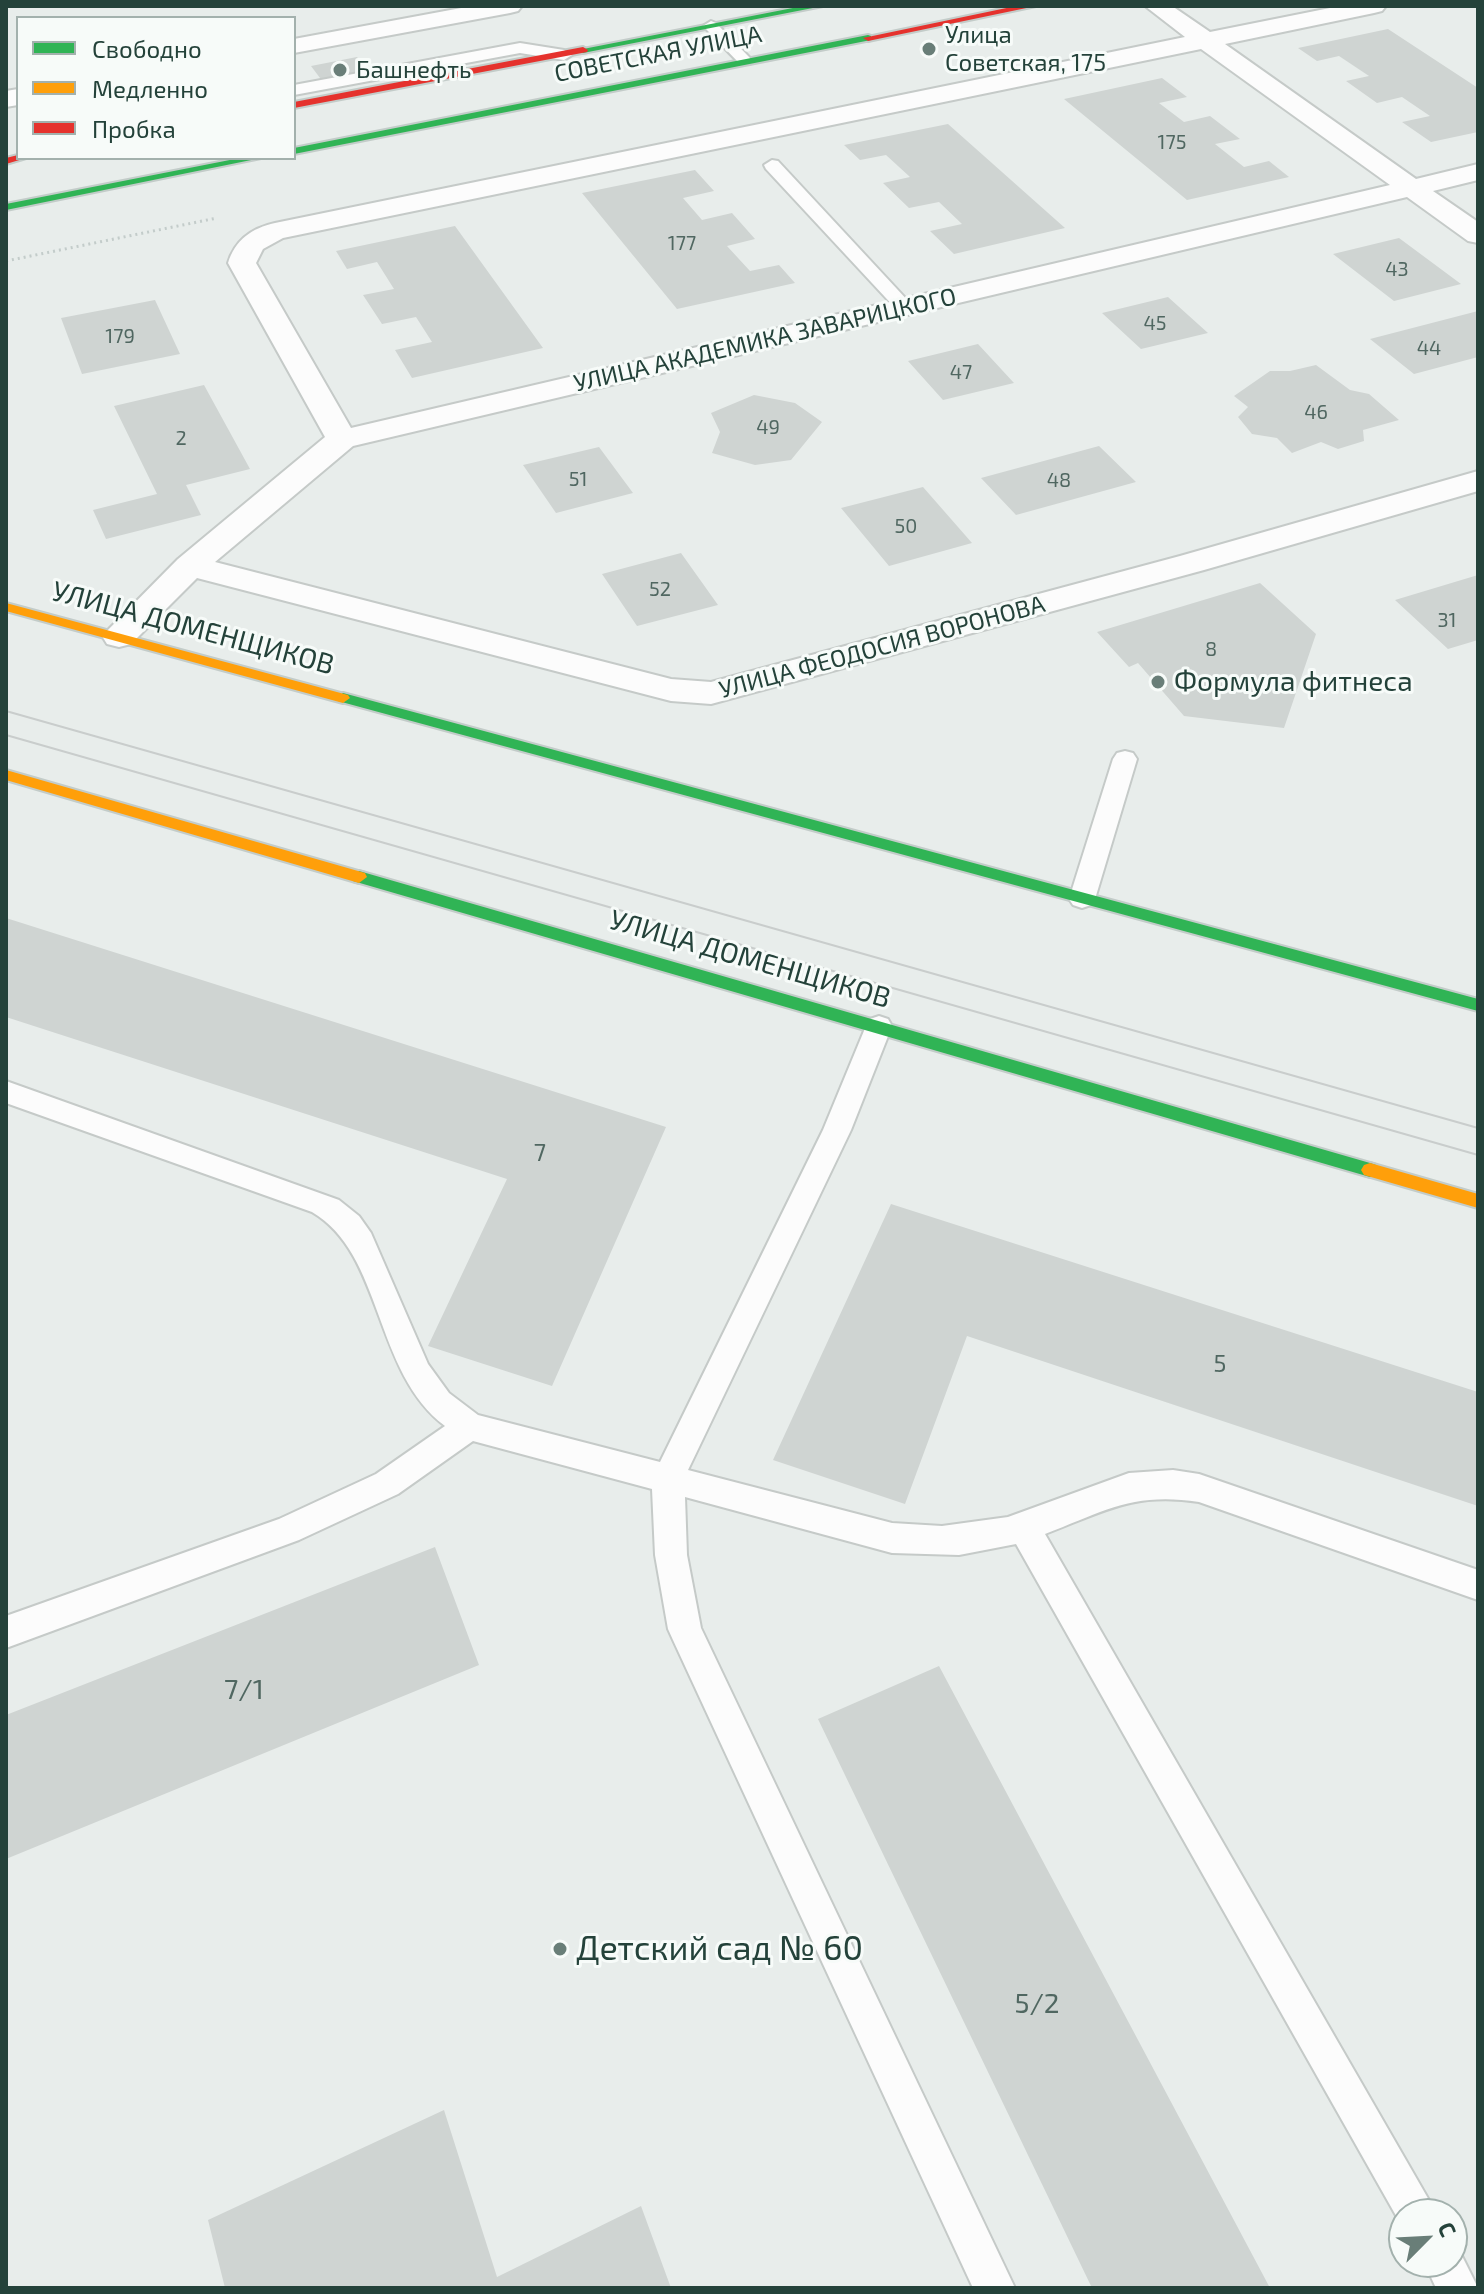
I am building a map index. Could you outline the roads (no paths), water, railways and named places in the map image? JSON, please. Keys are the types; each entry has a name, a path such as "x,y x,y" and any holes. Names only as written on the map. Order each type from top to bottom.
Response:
{"main road":[{"name":"СОВЕТСКАЯ УЛИЦА","path":"296,105 818,6"},
{"name":"СОВЕТСКАЯ УЛИЦА","path":"296,151 1031,6"},
{"path":"6,207 246,160"},
{"name":"УЛИЦА ДОМЕНЩИКОВ","path":"6,607 1478,1005"},
{"name":"УЛИЦА ДОМЕНЩИКОВ","path":"6,775 1478,1201"}],"street":[{"path":"296,46 510,6"},
{"path":"1157,6 1478,235"},
{"path":"342,439 242,263 244,251 255,240 302,224 1374,6"},
{"name":"УЛИЦА АКАДЕМИКА ЗАВАРИЦКОГО","path":"119,636 190,566 342,439 1478,172"},
{"name":"УЛИЦА ФЕОДОСИЯ ВОРОНОВА","path":"190,566 671,690 711,693 1192,563 1478,481"}],"lane":[{"path":"711,26 745,61"},
{"path":"296,90 520,48 564,55"},
{"path":"772,165 904,307"},
{"path":"1082,899 1125,759"},
{"path":"879,1026 837,1130 668,1478 671,1555 685,1629 994,2288"},
{"path":"6,1092 322,1204 339,1213 353,1226 361,1241 416,1372 438,1403 469,1426 892,1538 932,1544 980,1539 1024,1527 1139,1483 1170,1482 1199,1488 1478,1585"},
{"path":"6,1632 288,1530 387,1484 469,1426"},
{"path":"1024,1527 1408,2198"}],"tram line":[{"path":"6,711 1478,1128"},
{"path":"6,735 1478,1155"}],"place":[{"name":"Улица Советская, 175","path":"929,49"},
{"name":"Башнефть","path":"340,70"},
{"name":"Формула фитнеса","path":"1158,682"},
{"name":"Детский сад № 60","path":"560,1949"}]}
